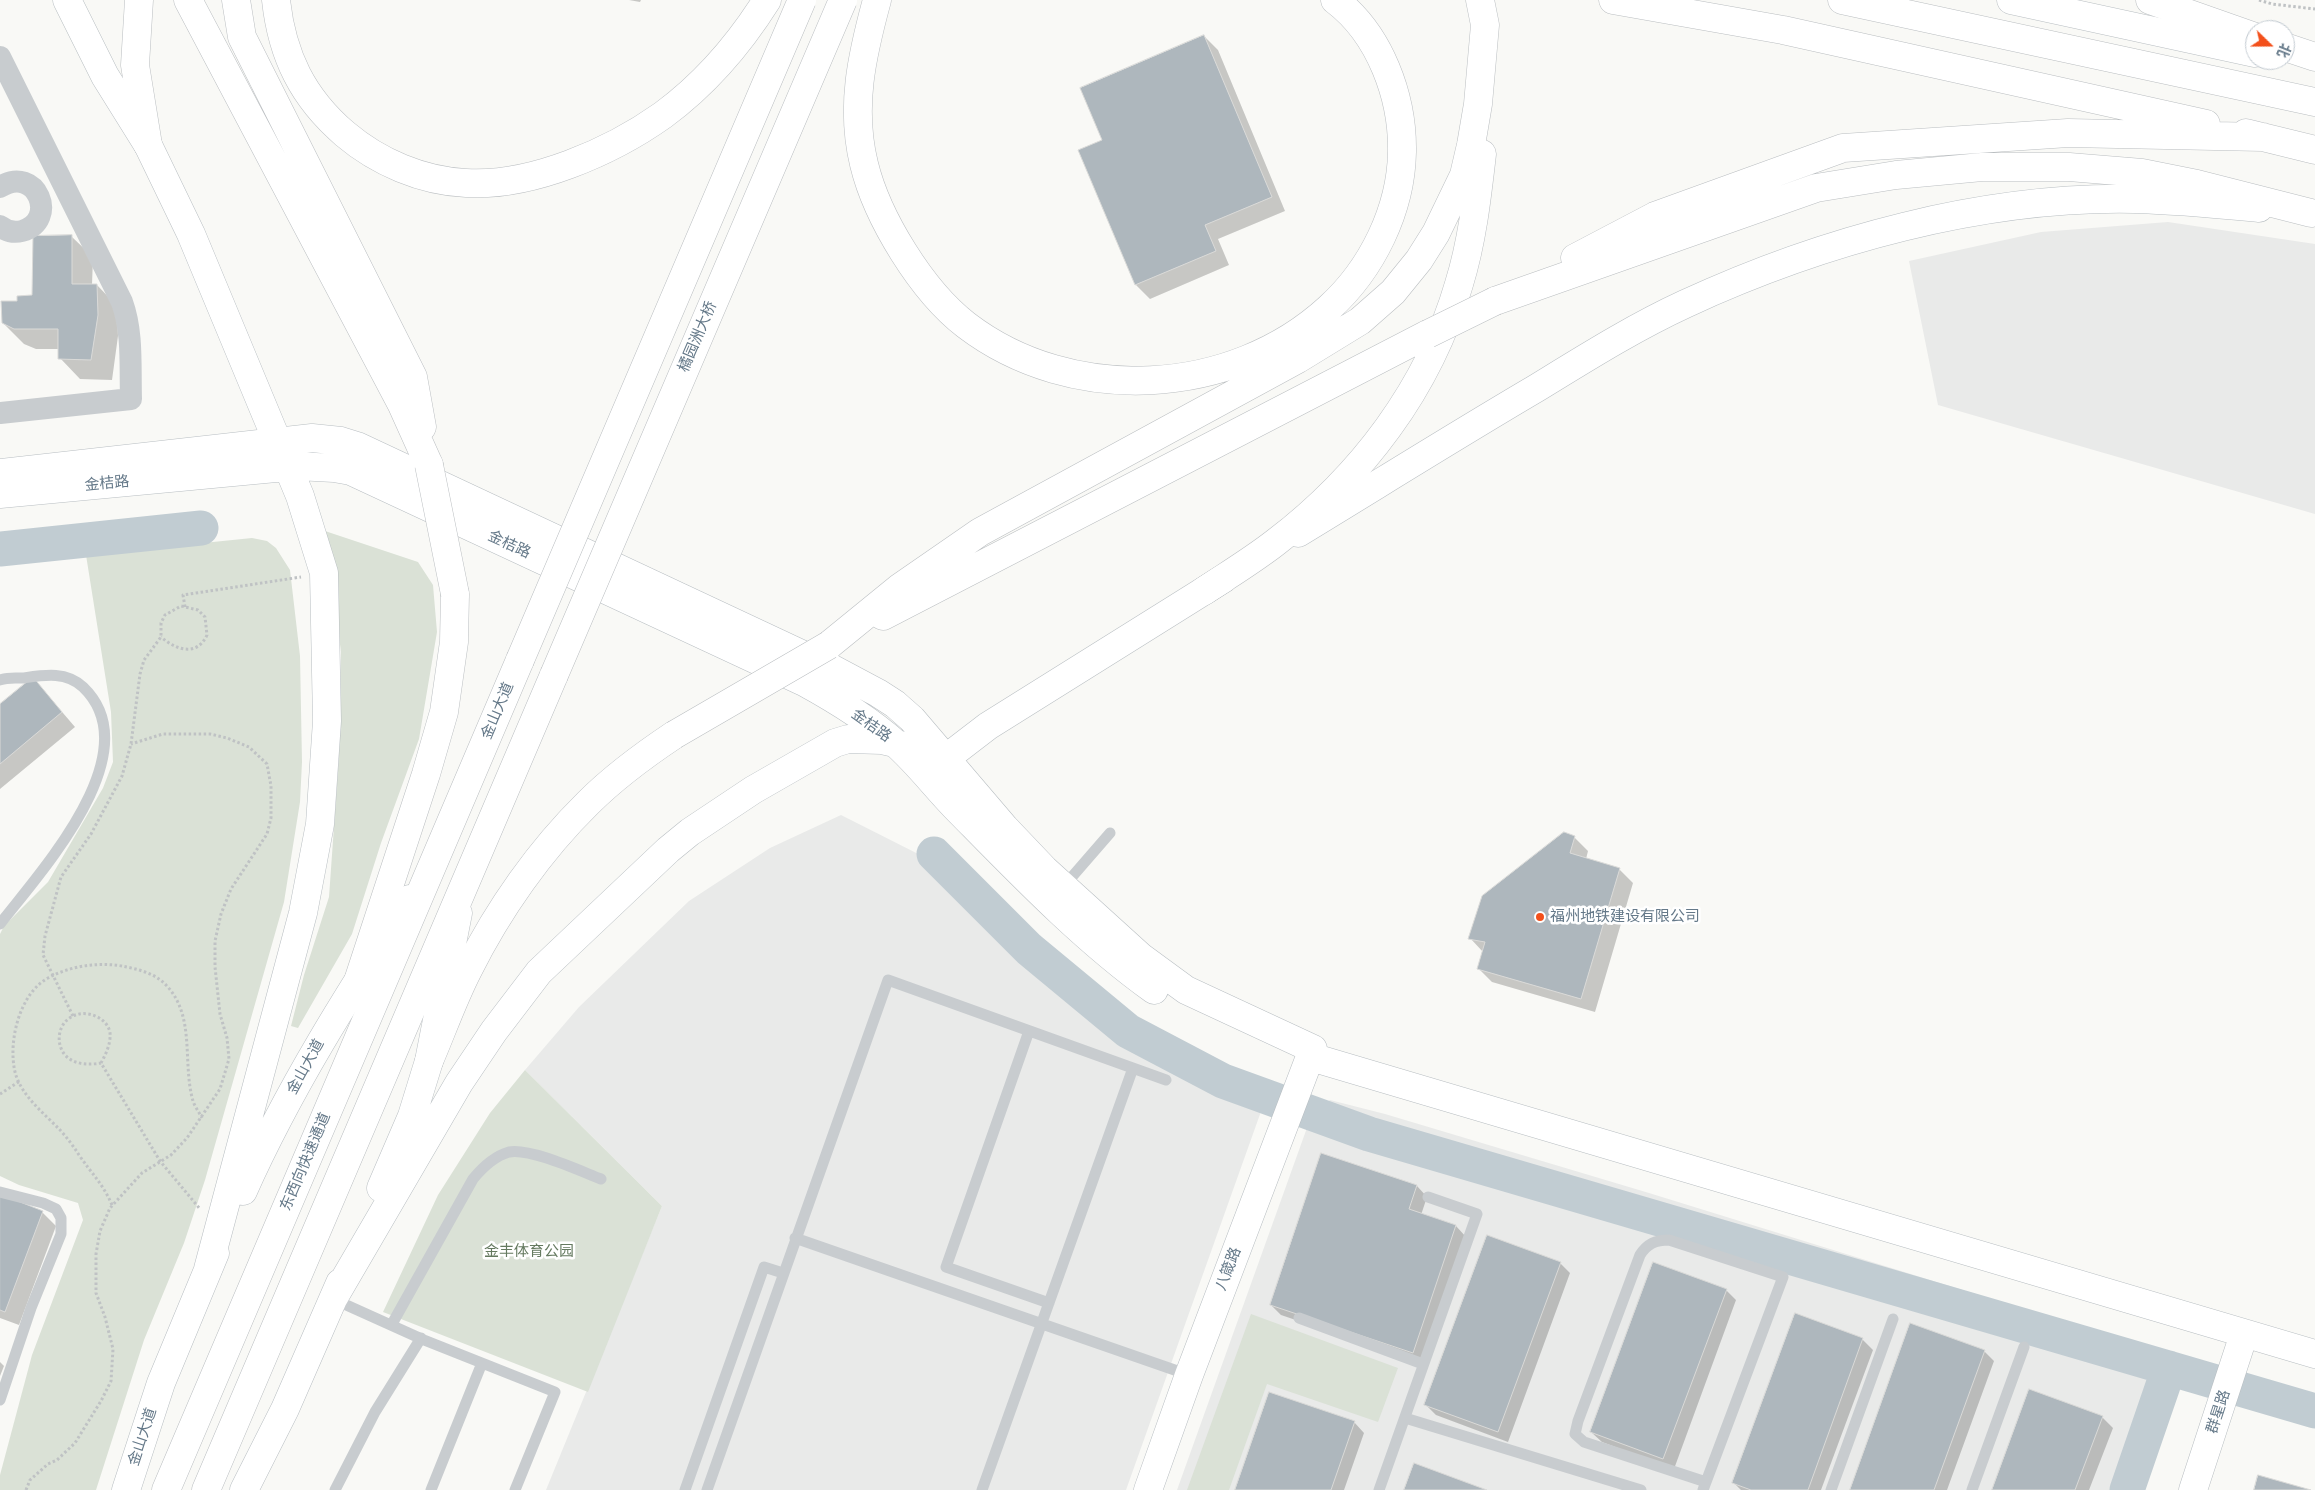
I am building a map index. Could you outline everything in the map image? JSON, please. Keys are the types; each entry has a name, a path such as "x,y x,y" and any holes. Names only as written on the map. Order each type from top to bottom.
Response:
{"main road":[{"path":"67,0 105,76 148,145 194,242 276,442 289,468 306,513 324,574 327,721 320,824 303,913 208,1269"},
{"path":"139,0 135,65 148,145"},
{"path":"188,0 402,405 429,465"},
{"path":"236,0 242,37 413,377 455,594 454,642 444,712 426,774 359,978"},
{"path":"276,0 287,54 312,101 346,135 378,158 406,170 438,180 467,184 504,181 539,174 597,153 629,136 664,114 718,66 767,0"},
{"name":"金山大道","path":"126,1490 161,1383 208,1269 263,1146 306,1064 415,891 446,834 802,0"},
{"name":"橘园洲大桥","path":"481,848 843,0"},
{"path":"877,0 858,79 859,124 864,162 875,197 902,249 944,305 966,325 1018,356 1046,366 1102,378 1156,381 1217,370 1254,358 1285,342 1319,318 1346,293 1371,259 1388,220 1402,174 1402,138 1399,113 1388,76 1376,49 1361,27 1335,0"},
{"path":"1613,0 1783,30 2263,136 2315,150"},
{"path":"1842,0 2315,102"},
{"path":"2011,0 2245,51"},
{"path":"2150,0 2245,34"},
{"path":"1204,591 1276,542 1323,501 1358,466 1383,436 1420,379 1440,336 1459,285 1474,219 1488,104 1490,71 1482,13"},
{"path":"829,645 861,617 899,588 980,532 1298,359 1360,321 1393,292 1419,260 1436,233 1464,175 1478,104 1482,13"},
{"path":"2295,51 2315,58"},
{"path":"2295,61 2315,66"},
{"path":"429,1061 468,970 504,908 544,852 587,804 645,754 674,735 829,645 1655,216 1843,148 2068,133 2263,136"},
{"path":"1494,301 1816,188 1896,174 1982,167 2069,167 2142,172 2313,214"},
{"path":"333,1299 459,1083 494,1031 539,972 668,850 733,803 783,772 848,739 882,740 895,743 932,760 945,759 988,726 1204,591 1620,337 1684,305 1750,276 1807,256 1886,233 1968,214 2065,201 2132,199 2187,201 2313,214"},
{"path":"0,472 312,438 341,441 357,446 833,669 863,684 895,704 912,719 1005,828 1064,887 1117,936 1166,977 1208,1001 1307,1065 2315,1354"},
{"name":"金桔路","path":"0,494 315,466 334,468 360,475 804,682 846,707 895,743 958,811 1083,932 1134,976 1162,996 1211,1023 1307,1065"},
{"name":"东西向快速通道","path":"166,1490 446,834"},
{"path":"244,1490 285,1409 412,1116 429,1061 460,906 481,848"},
{"path":"206,1490 481,848"},
{"name":"八箴路","path":"1148,1490 1189,1375 1307,1065"},
{"name":"群星路","path":"2193,1490 2244,1334"}],"street":[{"path":"0,57 112,278 127,316 131,400 0,414"},
{"path":"0,186 8,182 25,182 38,193 41,210 34,225 27,230 19,232 1,228"},
{"path":"41,210 81,218"}],"lane":[{"path":"0,680 34,675 61,675 76,680 97,705 104,734 104,755 99,774 86,804 54,854 0,924"},
{"path":"1064,887 1110,833"},
{"path":"707,1490 782,1274 888,980 1166,1080"},
{"path":"1029,1030 946,1267 1049,1303"},
{"path":"982,1490 1133,1068"},
{"path":"392,1324 473,1179 490,1162 510,1152 522,1153 541,1156 602,1179"},
{"path":"0,1192 44,1203 56,1209 62,1224 62,1234 32,1308 0,1400"},
{"path":"1378,1490 1478,1214 1428,1197"},
{"path":"795,1238 1189,1375"},
{"path":"1669,1240 1783,1277 1705,1486 1584,1442 1576,1434 1578,1420 1640,1255 1644,1249 1656,1241 1669,1240"},
{"path":"685,1490 764,1267 782,1274"},
{"path":"333,1299 421,1338 555,1392 515,1490"},
{"path":"1299,1318 1424,1364"},
{"path":"1831,1490 1893,1319"},
{"path":"335,1490 375,1412 421,1338"},
{"path":"1972,1490 2024,1347"},
{"path":"431,1490 482,1363"},
{"path":"1405,1418 1641,1490"}],"path":[{"path":"2259,0 2272,4 2315,9"},
{"path":"184,607 183,595 324,574"},
{"path":"73,1016 43,955 45,936 61,877 91,834 122,776 131,744 140,674 144,660 161,637 161,623 165,615 173,609 184,607 198,610 205,617 207,630 204,642 198,647 185,650 169,644 161,637"},
{"path":"26,1490 30,1480 48,1464 57,1460 75,1442 101,1401 111,1381 112,1348 105,1317 96,1293 96,1254 100,1231 112,1206 142,1173 171,1154 202,1118 220,1089 229,1059 228,1038 220,1014 215,967 215,941 221,914 231,889 267,834 271,818 272,802 266,764 250,746 210,734 163,734 131,744"},
{"path":"112,1206 93,1171 61,1131 30,1098 16,1074 13,1057 14,1036 20,1016 31,993 47,978 72,968 113,965 135,968 152,974 166,985 182,1014 186,1033 193,1101 202,1118"},
{"path":"90,1014 99,1017 106,1024 110,1031 110,1039 101,1063 92,1065 73,1061 66,1056 60,1046 58,1036 62,1028 73,1016 90,1014"},
{"path":"101,1063 160,1161 218,1231"},
{"path":"0,1094 20,1081"}],"shaded area":[{"path":"2168,222 2315,244 2315,514 1938,405 1909,261 2041,232"},
{"path":"841,815 940,865 1100,991 1155,1042 1269,1089 1126,1490 546,1490 662,1206 525,1070 579,1007 689,901 770,848"},
{"path":"1330,1100 1385,1114 1649,1193 2150,1348 2159,1370 2119,1490 1177,1490 1313,1111"}],"green space":[{"path":"325,531 418,562 433,585 437,632 419,739 381,843 352,934 298,1028 291,1026 304,975 329,897 339,756 341,652"},
{"path":"252,538 267,541 276,548 290,570 300,656 302,762 300,802 284,902 205,1180 184,1243 144,1340 96,1490 0,1490 0,1475 32,1355 83,1220 78,1203 19,1185 0,1176 0,934 4,926 48,882 103,788 113,762 111,712 86,555"},
{"name":"金丰体育公园","path":"525,1070 662,1206 588,1392 383,1312 438,1195 490,1113"},
{"path":"1251,1314 1398,1368 1378,1422 1267,1384 1229,1490 1187,1490"}],"building":[{"path":"1204,35 1272,197 1205,225 1216,251 1135,285 1078,150 1102,140 1080,88"},
{"path":"72,235 72,284 97,284 98,315 91,360 58,359 58,329 14,329 2,323 1,301 17,301 17,296 32,295 33,236"},
{"path":"33,677 62,712 0,764 0,704"},
{"name":"福州地铁建设有限公司","path":"1564,832 1575,836 1570,853 1620,868 1581,999 1477,969 1485,942 1468,939 1482,896"},
{"path":"1321,1153 1417,1185 1409,1209 1456,1225 1413,1353 1270,1305"},
{"path":"0,1194 43,1211 5,1312 0,1310"},
{"path":"1487,1235 1561,1262 1498,1432 1424,1405"},
{"path":"1653,1262 1727,1289 1663,1459 1590,1432"},
{"path":"1795,1313 1863,1338 1808,1490 1751,1490 1732,1483"},
{"path":"1910,1323 1985,1350 1934,1490 1850,1490"},
{"path":"2029,1389 2103,1416 2075,1490 1992,1490"},
{"path":"1269,1392 1355,1421 1331,1490 1235,1490"},
{"path":"1414,1463 1487,1490 1404,1490"},
{"path":"2258,1475 2311,1490 2254,1490"}],"waterway":[{"path":"0,549 201,528"},
{"path":"934,854 1029,949 1128,1031 1223,1081 1369,1134 2315,1411"},
{"path":"2127,1490 2169,1368"}],"place":[{"name":"福州地铁建设有限公司","path":"1540,917"}]}
